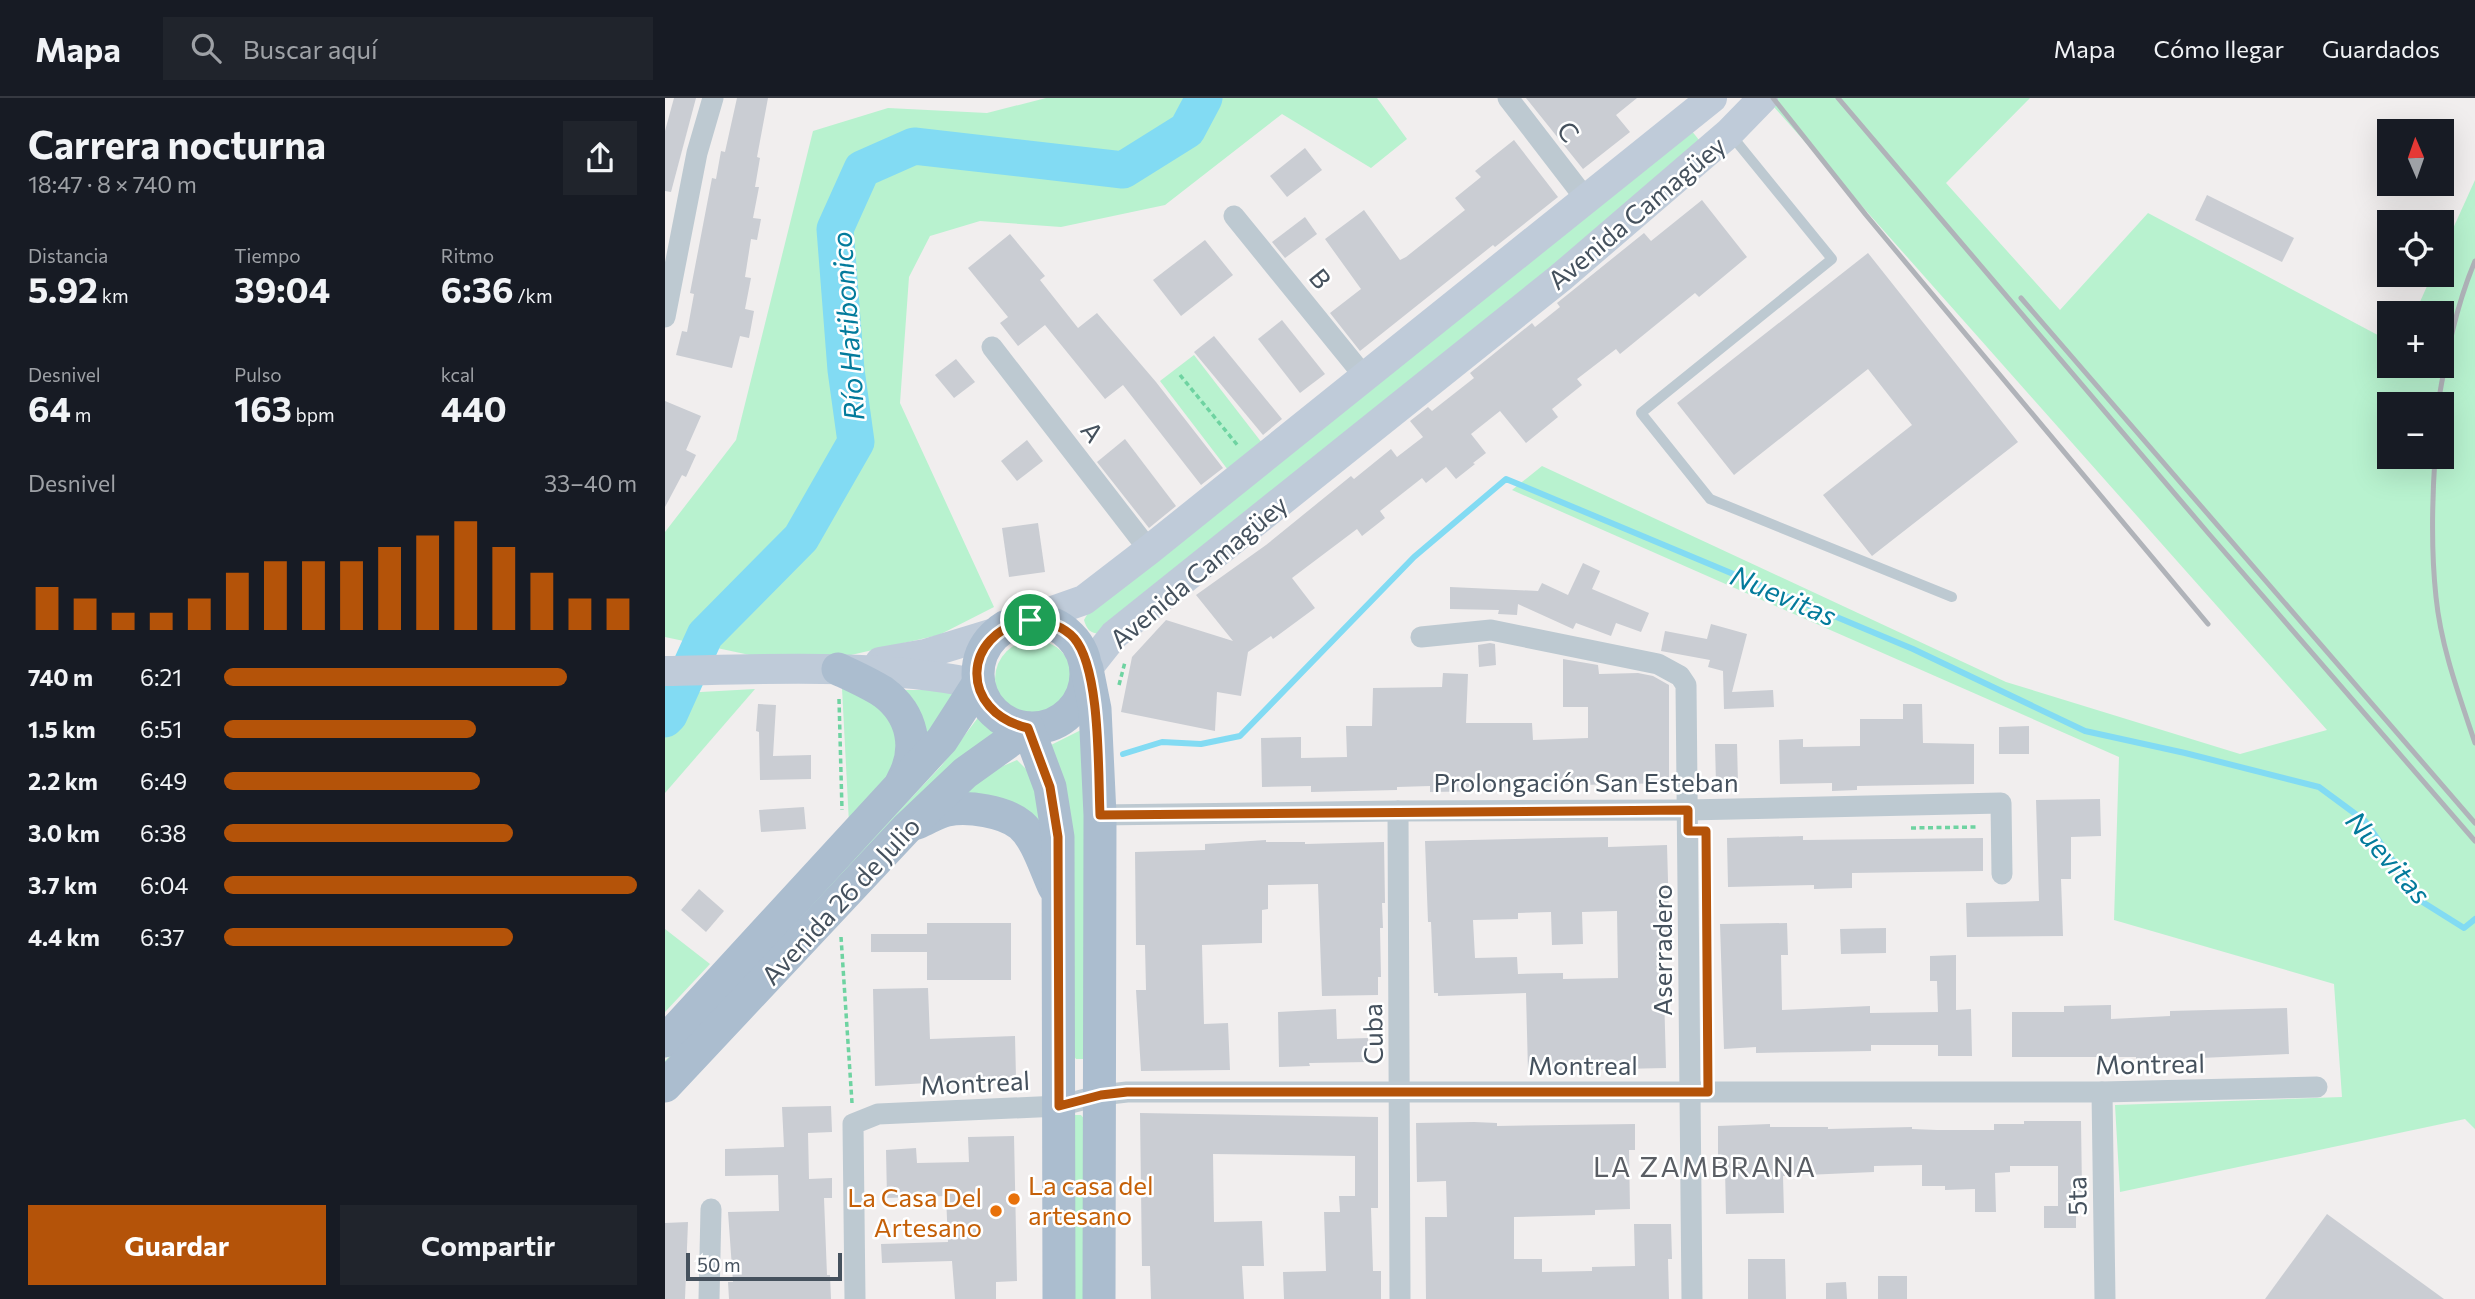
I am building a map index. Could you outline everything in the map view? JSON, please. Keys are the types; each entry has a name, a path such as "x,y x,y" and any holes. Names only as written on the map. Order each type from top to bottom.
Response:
{"main road":[{"name":"Avenida Camagüey","path":"1099,1299 1100,815 1095,709 1087,669 1114,635 1560,278 1729,133 1763,98"},
{"name":"Avenida Camagüey","path":"1030,620 1084,600 1709,100"},
{"path":"1709,100 1729,133"},
{"path":"838,669 925,654 997,632 1013,623 1047,621 1068,633 1083,653 1087,669 1086,688 1077,705 1064,719 1047,727 1028,728 1010,724 996,715 984,701 978,684 977,669 987,642 997,632"},
{"path":"838,669 883,692 906,719 913,737 912,755 907,772 896,791"},
{"path":"665,671 838,669 957,679 978,684"},
{"name":"Avenida 26 de Julio","path":"665,1041 942,740 978,684"},
{"path":"1028,728 1050,787 1058,837 1059,1299"},
{"name":"Avenida 26 de Julio","path":"665,1086 906,829 965,773 1028,728"},
{"path":"906,829 945,810 1000,814 1021,825 1034,843 1058,895"}],"street":[{"path":"665,317 697,153 713,98"},
{"name":"C","path":"1508,98 1585,198"},
{"name":"B","path":"1234,216 1364,376"},
{"name":"A","path":"992,347 1149,550"},
{"name":"Aserradero","path":"1421,637 1491,630 1658,664 1680,676 1686,685 1692,1299"},
{"name":"Prolongación San Esteban","path":"1100,815 1688,810 2001,803 2002,874"},
{"name":"Cuba","path":"1398,811 1400,1299"},
{"name":"Montreal","path":"853,1124 878,1114 1059,1106 1101,1095 1127,1092 2102,1093 2317,1087"},
{"name":"5ta","path":"2102,1093 2105,1299"},
{"path":"853,1124 855,1299"},
{"path":"709,1299 711,1209"}],"lane":[{"path":"1729,133 1832,258 1641,413 1710,499 1952,597"}],"path":[{"path":"1180,375 1247,457"},
{"path":"1118,689 1127,653"},
{"path":"838,669 842,813"},
{"path":"840,928 853,1124"}],"green space":[{"path":"1046,98 1377,98 1407,139 1371,168 1282,114 1165,205 1061,227 980,221 930,236 909,277 900,403 994,607 939,635 842,657 778,661 665,637 665,532 736,440 813,131 888,108 987,113"},
{"path":"1766,98 2030,98 1946,183 2060,310 2148,213 2377,335 2377,378 2454,378 2454,301 2420,301 2427,287 2454,287 2454,226 2475,180 2475,1129 2465,1119 2120,1192 2115,1105 2342,1097 2334,984 2114,920 2119,757 1512,490 1542,466 2006,682 2240,754 2327,730"},
{"path":"1691,130 1699,140 1700,148 1100,634 1088,629 1084,620 1088,613"},
{"path":"1194,355 1262,443 1228,470 1160,381"},
{"path":"1034,640 1049,643 1066,657 1073,679 1070,694 1056,711 1034,718 1019,715 1002,701 995,679 998,664 1012,647"},
{"path":"842,688 884,702 900,736 900,762 849,823"},
{"path":"755,689 665,793 665,694"},
{"path":"897,690 959,690 925,750"},
{"path":"980,715 998,737 665,1069 665,1061 942,765"},
{"path":"1085,728 1084,1059 1076,1059 1072,1053 1049,746"},
{"path":"1017,760 1029,772 1047,835 955,799 982,775"},
{"path":"665,929 710,964 665,1012"},
{"path":"1074,1115 1081,1115 1086,1121 1088,1299 1069,1299"}],"building":[{"path":"674,98 696,98 671,192 665,191 665,131"},
{"path":"737,98 768,98 757,157 760,158 755,187 759,187 753,218 761,219 757,240 751,239 745,277 751,278 745,309 754,311 749,338 740,336 732,368 676,355 682,331 687,332 694,294 690,293 712,178 716,179 721,151 725,152"},
{"path":"1526,98 1637,98 1616,115 1630,132 1583,169"},
{"path":"1514,140 1558,197 1360,351 1330,313 1361,289 1325,239 1364,210 1400,260 1406,257 1465,210 1455,198 1481,177 1475,171"},
{"path":"1305,148 1322,170 1287,197 1270,176"},
{"path":"2207,195 2294,238 2282,262 2195,220"},
{"path":"1702,200 1747,257 1699,297 1695,293 1620,354 1616,349 1577,379 1582,385 1552,409 1558,417 1526,443 1500,411 1471,434 1486,453 1473,463 1475,464 1456,479 1446,467 1426,483 1422,478 1380,511 1385,518 1362,536 1357,529 1292,578 1315,608 1273,639 1271,636 1248,652 1241,696 1217,692 1215,731 1121,712 1132,657 1166,620 1233,641 1196,595 1266,545 1351,476 1354,479 1391,449 1397,457 1423,437 1410,421 1428,407 1432,411 1474,378 1470,373 1532,323 1535,327 1560,307 1557,303 1644,233 1651,241"},
{"path":"1305,217 1317,234 1285,258 1272,242"},
{"path":"1010,234 1045,276 1040,280 1078,328 1097,313 1156,382 1223,468 1201,485 1123,385 1105,399 1045,325 1018,346 1000,323 1008,317 968,268"},
{"path":"1205,240 1233,275 1181,316 1153,280"},
{"path":"1868,253 2018,442 1872,556 1823,495 1912,425 1868,369 1734,475 1677,403"},
{"path":"1282,320 1325,374 1300,393 1258,339"},
{"path":"1214,336 1282,419 1263,435 1194,352"},
{"path":"956,359 975,382 954,398 935,375"},
{"path":"665,401 701,416 686,450 696,455 686,477 682,475 665,507"},
{"path":"1125,439 1176,506 1149,528 1097,462"},
{"path":"1027,440 1043,461 1017,481 1001,461"},
{"path":"1038,523 1045,572 1009,577 1002,528"},
{"path":"1583,563 1600,571 1592,589 1649,613 1641,632 1616,623 1611,636 1576,623 1573,629 1518,604 1517,615 1498,614 1499,610 1450,609 1450,587 1538,591 1542,583 1568,595"},
{"path":"1711,624 1747,634 1732,692 1773,690 1774,707 1724,709 1723,671 1708,667 1710,660 1661,651 1665,631 1707,639"},
{"path":"1495,644 1496,665 1479,667 1478,645"},
{"path":"1563,659 1598,665 1599,674 1638,673 1653,676 1669,685 1669,783 1494,787 1494,791 1430,792 1430,786 1397,787 1397,790 1311,792 1311,786 1262,787 1261,738 1301,737 1301,758 1347,757 1346,726 1372,726 1373,688 1442,687 1443,673 1468,674 1466,723 1532,723 1533,740 1588,738 1588,707 1563,707"},
{"path":"758,704 776,705 773,756 811,755 811,779 760,780 759,732 756,731"},
{"path":"1903,704 1922,704 1923,743 1974,744 1974,784 1857,786 1857,790 1832,791 1832,783 1780,784 1779,740 1803,739 1803,747 1860,746 1860,719 1903,719"},
{"path":"2029,726 2029,754 1999,754 1999,727"},
{"path":"1715,744 1737,744 1738,784 1716,784"},
{"path":"2100,799 2101,836 2071,837 2071,879 2061,879 2063,936 1967,937 1966,903 2039,901 2036,800"},
{"path":"804,807 806,829 761,832 759,810"},
{"path":"1803,836 1803,840 1983,838 1983,871 1852,873 1852,888 1814,889 1814,885 1728,887 1727,838"},
{"path":"1608,837 1608,847 1667,845 1670,952 1663,952 1666,1068 1528,1071 1526,993 1438,996 1438,993 1434,993 1425,841","holes":["1617,911 1618,978 1563,979 1563,973 1518,974 1517,957 1475,958 1473,920 1518,919 1518,913 1551,912 1552,945 1583,944 1582,912"]},
{"path":"1266,840 1305,844 1384,842 1385,903 1382,903 1383,928 1380,928 1381,977 1378,977 1378,995 1322,996 1318,884 1268,885 1268,909 1262,910 1262,943 1202,945 1204,1024 1228,1023 1230,1070 1141,1071 1136,990 1146,990 1145,945 1136,945 1135,852 1205,850 1205,844"},
{"path":"699,889 724,911 706,932 681,910"},
{"path":"927,923 1011,923 1011,980 927,980 927,952 871,952 871,934 927,934"},
{"path":"1787,923 1788,955 1781,955 1782,1010 1870,1006 1870,1013 1938,1012 1937,981 1930,981 1930,956 1956,955 1956,1010 1971,1009 1972,1056 1938,1056 1938,1045 1871,1045 1871,1051 1756,1053 1756,1047 1724,1049 1720,924"},
{"path":"1886,928 1886,953 1841,954 1840,929"},
{"path":"928,988 930,1039 1015,1036 1016,1078 875,1086 873,989"},
{"path":"2111,1005 2111,1019 2170,1016 2170,1011 2287,1008 2289,1054 2136,1061 2136,1057 2012,1057 2012,1012 2064,1012 2064,1006"},
{"path":"1336,1009 1337,1039 1368,1038 1369,1062 1309,1063 1310,1066 1279,1067 1278,1012"},
{"path":"831,1106 832,1132 808,1133 809,1179 832,1178 832,1198 824,1198 827,1275 830,1275 831,1299 729,1299 728,1282 733,1282 728,1212 779,1211 778,1175 725,1176 725,1149 784,1147 782,1107"},
{"path":"1140,1113 1378,1117 1378,1208 1371,1208 1373,1271 1381,1271 1381,1299 1284,1299 1283,1272 1326,1271 1324,1212 1340,1212 1339,1196 1355,1196 1355,1156 1213,1154 1214,1222 1262,1221 1264,1266 1242,1266 1244,1299 1151,1299 1150,1266 1142,1266"},
{"path":"2024,1121 2081,1121 2082,1192 2076,1192 2076,1228 2044,1228 2044,1206 2058,1206 2058,1166 2010,1166 2010,1172 1995,1173 1996,1212 1975,1212 1975,1189 1945,1190 1945,1186 1922,1186 1922,1165 1874,1166 1874,1172 1783,1176 1784,1213 1726,1214 1725,1170 1718,1170 1718,1126 1770,1124 1770,1127 1828,1129 1912,1127 1994,1130 1994,1124 2024,1124"},
{"path":"1416,1123 1497,1123 1497,1126 1635,1124 1635,1150 1629,1150 1630,1209 1595,1210 1595,1215 1514,1217 1514,1259 1542,1259 1542,1272 1592,1271 1592,1267 1635,1266 1634,1224 1671,1224 1669,1299 1426,1299 1425,1217 1447,1217 1446,1181 1417,1182"},
{"path":"1014,1136 1017,1281 996,1282 996,1299 955,1299 952,1261 882,1263 881,1244 948,1242 946,1196 887,1198 886,1150 916,1148 917,1163 969,1162 968,1137"},
{"path":"2327,1214 2444,1299 2265,1299"},
{"path":"688,1222 685,1299 665,1299 665,1223"},
{"path":"1748,1259 1785,1259 1786,1299 1748,1299"},
{"path":"1878,1276 1907,1276 1907,1299 1878,1299"},
{"path":"1846,1282 1847,1299 1826,1299 1826,1283"}],"waterway":[{"name":"Río Hatibonico","path":"665,719 705,635 801,538 856,442 846,370 835,229 862,169 914,146 1123,170 1187,130 1204,98"},
{"name":"Nuevitas","path":"1123,754 1162,742 1201,744 1240,736 1414,557 1506,479 1913,649 2085,731 2319,787 2365,821 2421,901 2464,928 2475,919"}],"railway":[{"path":"1773,98 1866,215 2208,624"},
{"path":"1838,98 2209,534 2475,841"},
{"path":"2440,392 2452,331 2475,261"},
{"path":"2021,298 2475,823"},
{"path":"2435,469 2433,545 2438,616 2451,671 2475,743"}],"place":[{"name":"La casa del artesano","path":"1014,1199"},
{"name":"La Casa Del Artesano","path":"996,1211"}],"district":[{"name":"LA ZAMBRANA","path":"1705,1166"}],"route":[{"path":"1030,620 1047,621 1062,628 1074,639 1083,653 1095,709 1100,815 1688,810 1688,831 1706,831 1708,1092 1127,1092 1101,1095 1059,1106 1058,837 1050,787 1028,728 1010,724 996,715 984,701 978,684 977,669 987,642 997,632 1013,623 1030,620"}]}
